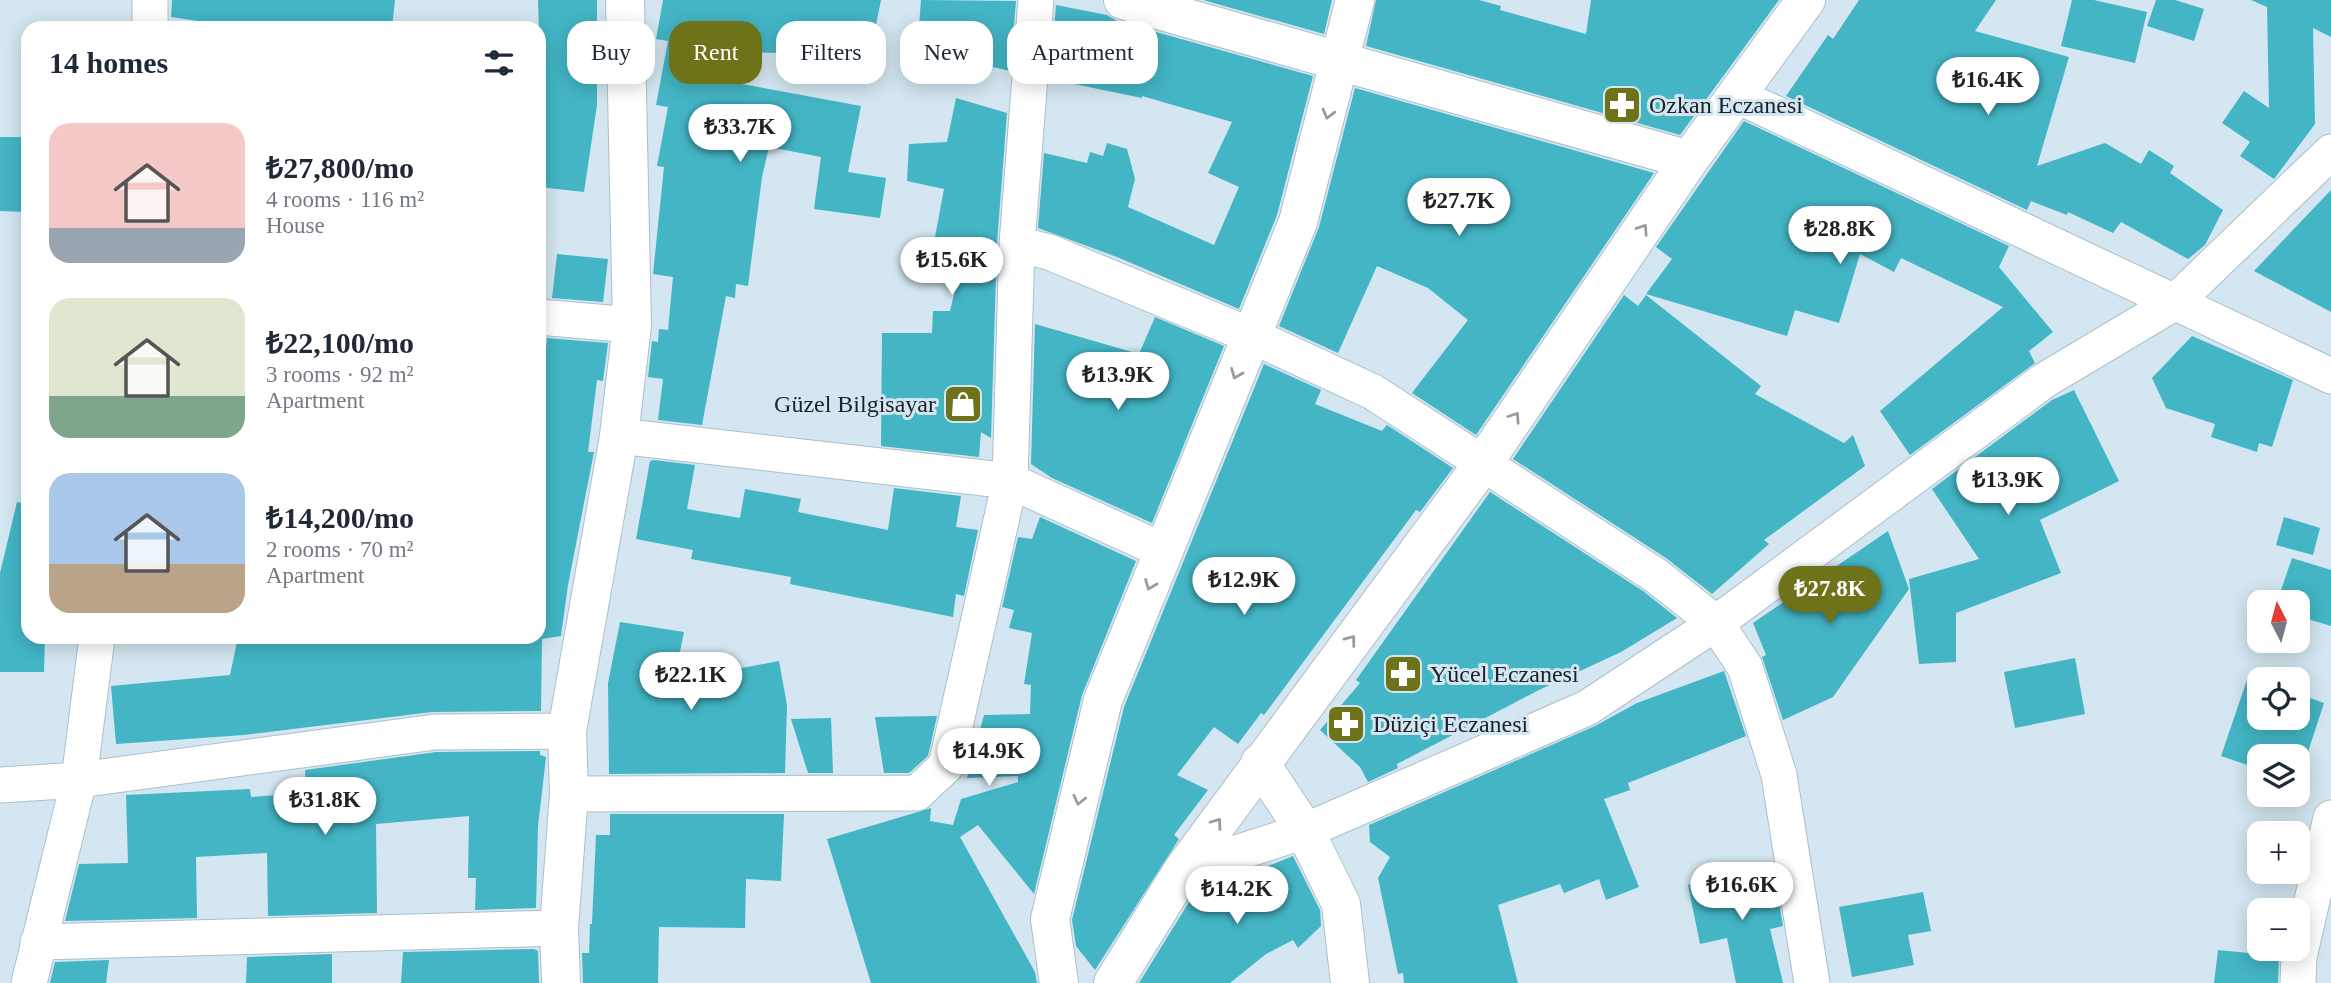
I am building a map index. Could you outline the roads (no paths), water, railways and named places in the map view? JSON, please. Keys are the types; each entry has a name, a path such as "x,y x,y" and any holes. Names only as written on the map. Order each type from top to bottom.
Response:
{"street":[{"path":"150,0 150,21"},
{"path":"561,983 559,928 569,794 567,731 619,436 632,326 625,0"},
{"path":"569,794 917,793 946,766 1010,481 1017,244 1036,0"},
{"path":"1123,0 1689,160"},
{"path":"1059,983 1050,919 1103,700 1298,222 1342,62 1355,0"},
{"path":"1113,983 1182,870 1482,465 1689,160 1806,0"},
{"path":"1736,95 2331,376"},
{"path":"1182,870 1305,831 1587,708 1716,623 2045,380 2174,303 2331,152"},
{"path":"1017,244 1049,252 1252,336 1373,392 1655,575 1716,623 1745,667 1779,775 1812,983"},
{"path":"546,318 632,326"},
{"path":"619,436 1010,481 1164,551"},
{"path":"29,983 79,780 96,644"},
{"path":"0,785 79,780 435,732 567,731"},
{"path":"1260,763 1305,831 1341,904 1350,983"},
{"path":"2298,983 2299,957 2331,818"},
{"path":"38,942 559,928"}],"place":[{"name":"Ozkan Eczanesi","path":"1622,105"},
{"name":"Güzel Bilgisayar","path":"963,404"},
{"name":"Yücel Eczanesi","path":"1403,674"},
{"name":"Düziçi Eczanesi","path":"1346,724"}]}
